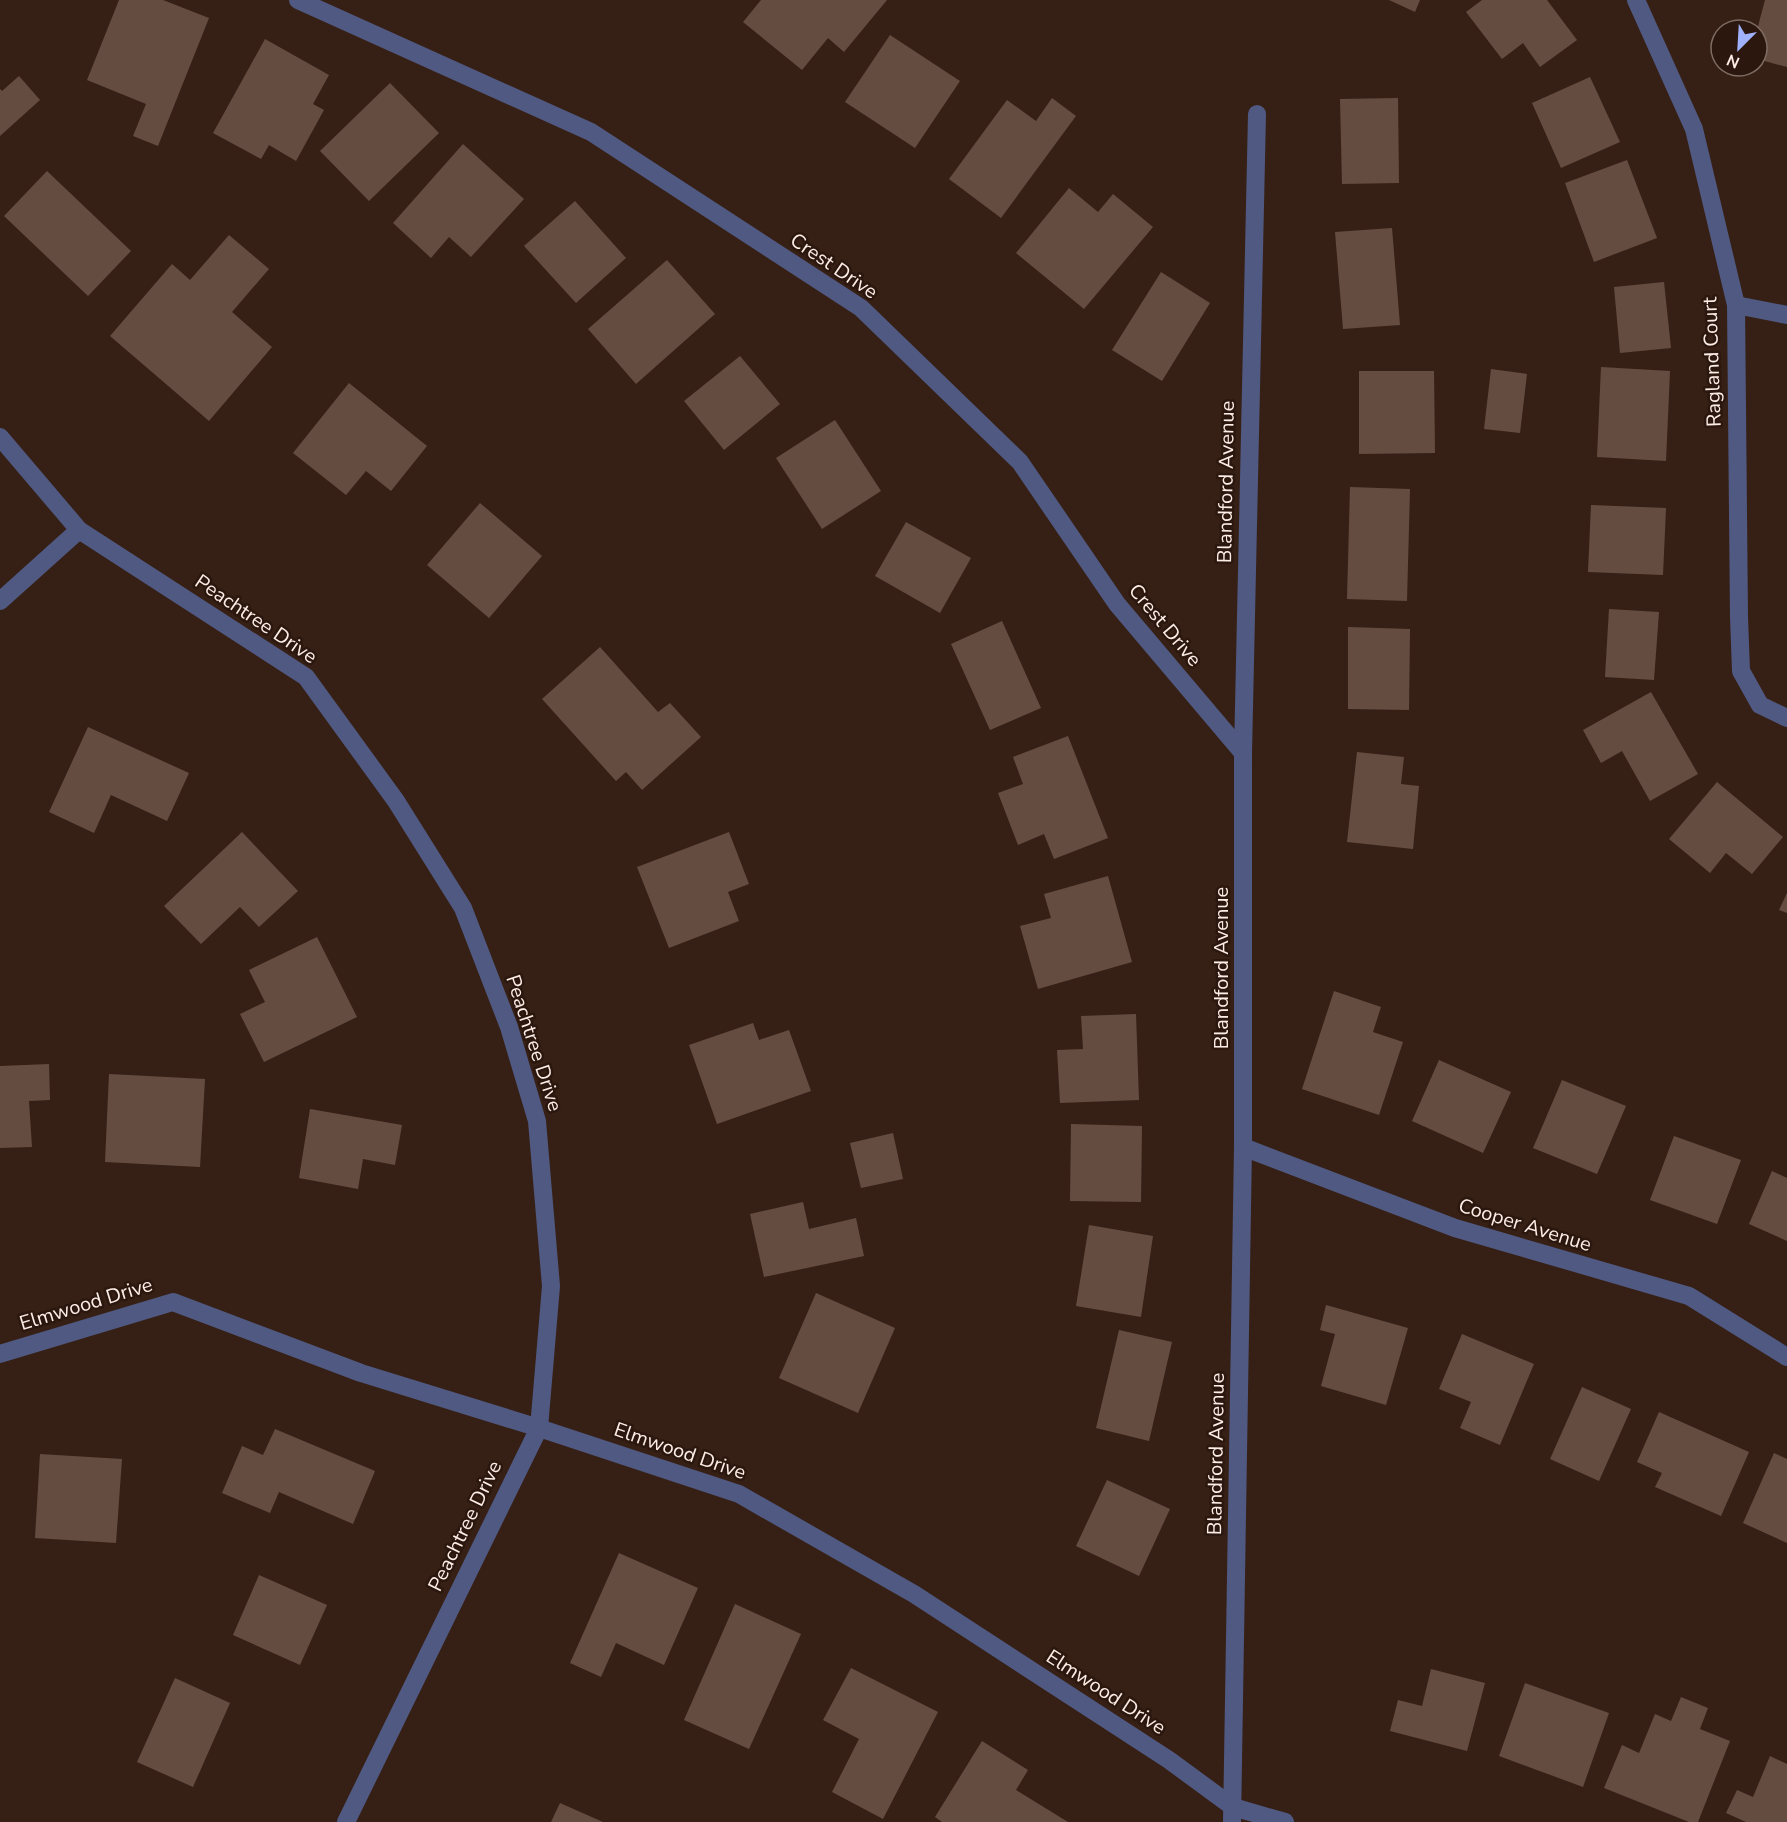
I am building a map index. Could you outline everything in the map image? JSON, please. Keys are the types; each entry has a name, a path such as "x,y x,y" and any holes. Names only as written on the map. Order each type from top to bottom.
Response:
{"street":[{"name":"Crest Drive","path":"298,0 591,132 861,308 1020,462 1117,604 1243,753"},
{"name":"Ragland Court","path":"1636,0 1694,129 1736,305 1738,617 1741,671 1760,705 1787,718"},
{"name":"Blandford Avenue","path":"1233,1815 1243,1147 1243,753 1257,114"},
{"path":"1736,305 1787,315"},
{"name":"Peachtree Drive","path":"0,437 80,530 306,677 396,801 463,908 510,1027 537,1121 551,1286 539,1428 346,1822"},
{"path":"0,601 80,530"},
{"name":"Cooper Avenue","path":"1243,1147 1455,1228 1689,1296 1787,1356"},
{"name":"Elmwood Drive","path":"0,1354 172,1302 361,1373 539,1428 739,1494 914,1594 1169,1760 1233,1815 1285,1822"}],"building":[{"path":"119,0 163,0 209,18 158,146 133,136 146,104 87,80"},
{"path":"761,0 887,0 844,52 828,38 802,70 743,22"},
{"path":"1389,0 1420,0 1415,12"},
{"path":"1482,0 1547,0 1577,40 1540,67 1523,43 1502,59 1466,12"},
{"path":"1765,0 1787,0 1787,67 1769,62 1769,18 1760,18"},
{"path":"890,35 960,81 915,148 845,102"},
{"path":"265,39 329,75 313,104 324,110 296,161 269,145 261,159 213,133"},
{"path":"19,76 40,100 0,136 0,89 2,91"},
{"path":"1590,77 1620,142 1561,168 1532,103"},
{"path":"390,83 439,133 369,201 320,151"},
{"path":"1052,98 1076,116 1001,218 949,179 1007,100 1036,121"},
{"path":"1398,98 1399,183 1342,184 1340,99"},
{"path":"463,144 524,199 471,257 449,237 431,258 393,223"},
{"path":"1627,160 1657,238 1594,262 1565,183"},
{"path":"47,171 131,251 88,296 4,216"},
{"path":"1069,188 1098,212 1113,194 1153,227 1084,309 1016,253"},
{"path":"575,201 626,258 576,303 524,246"},
{"path":"1392,228 1400,325 1343,329 1335,232"},
{"path":"229,235 269,269 232,312 272,347 209,421 110,336 172,264 190,280"},
{"path":"667,260 715,314 636,384 588,329"},
{"path":"1161,272 1210,303 1162,381 1112,350"},
{"path":"1664,282 1671,348 1620,353 1614,287"},
{"path":"740,356 780,404 724,450 684,401"},
{"path":"1601,367 1670,371 1666,461 1597,457"},
{"path":"1491,369 1527,374 1520,433 1484,429"},
{"path":"1359,371 1434,371 1435,453 1359,454"},
{"path":"349,383 427,446 391,491 366,471 346,495 293,453"},
{"path":"835,420 881,491 822,529 776,458"},
{"path":"1350,487 1410,489 1407,601 1347,599"},
{"path":"480,503 542,556 489,618 427,565"},
{"path":"1591,505 1666,508 1663,575 1588,572"},
{"path":"906,522 971,558 940,613 875,576"},
{"path":"1609,609 1659,612 1654,680 1605,677"},
{"path":"1002,621 1041,708 990,730 951,644"},
{"path":"1348,627 1410,629 1409,710 1348,709"},
{"path":"600,647 658,712 670,703 701,737 642,790 626,772 616,781 542,699"},
{"path":"1651,692 1698,774 1650,801 1622,751 1601,763 1583,730"},
{"path":"88,727 189,773 167,821 111,795 94,833 49,812"},
{"path":"1068,736 1108,838 1054,859 1044,834 1018,845 998,793 1023,784 1013,757"},
{"path":"1357,752 1404,757 1401,784 1419,786 1413,849 1347,842"},
{"path":"1717,782 1783,837 1752,874 1726,853 1710,873 1669,839"},
{"path":"242,832 298,891 259,927 240,907 201,944 164,906"},
{"path":"729,832 749,884 728,892 739,921 669,948 637,867"},
{"path":"1108,876 1132,962 1038,989 1020,926 1051,918 1044,894"},
{"path":"1787,893 1787,913 1779,910"},
{"path":"317,937 357,1017 264,1062 240,1014 265,1002 249,970"},
{"path":"1334,991 1381,1007 1373,1032 1403,1042 1379,1115 1302,1089"},
{"path":"1136,1014 1139,1100 1060,1103 1057,1050 1083,1049 1081,1016"},
{"path":"753,1023 759,1040 789,1030 811,1091 717,1124 689,1045"},
{"path":"1439,1060 1511,1092 1483,1153 1412,1121"},
{"path":"49,1064 50,1100 29,1101 32,1147 0,1148 0,1066"},
{"path":"109,1074 205,1079 200,1167 105,1162"},
{"path":"1562,1080 1626,1106 1597,1174 1533,1148"},
{"path":"310,1109 402,1125 395,1165 363,1159 358,1189 299,1178"},
{"path":"1071,1124 1142,1126 1141,1202 1070,1201"},
{"path":"893,1133 903,1179 861,1188 850,1143"},
{"path":"1674,1136 1741,1160 1717,1224 1650,1200"},
{"path":"1772,1171 1787,1178 1787,1241 1749,1224"},
{"path":"803,1202 809,1229 856,1218 864,1256 764,1277 750,1214"},
{"path":"1089,1225 1153,1236 1141,1317 1076,1306"},
{"path":"816,1293 895,1328 858,1413 779,1378"},
{"path":"1326,1305 1408,1328 1386,1405 1321,1386 1335,1334 1320,1330"},
{"path":"1119,1330 1172,1342 1149,1441 1096,1428"},
{"path":"1462,1334 1534,1364 1500,1445 1460,1428 1471,1402 1439,1389"},
{"path":"1582,1387 1631,1409 1599,1481 1550,1459"},
{"path":"1659,1412 1749,1452 1721,1516 1655,1487 1662,1473 1637,1462"},
{"path":"275,1429 375,1471 353,1524 279,1492 270,1513 222,1493 242,1446 263,1455"},
{"path":"1774,1453 1787,1459 1787,1543 1743,1523"},
{"path":"40,1454 122,1459 116,1543 35,1538"},
{"path":"1107,1480 1170,1509 1139,1576 1076,1546"},
{"path":"619,1553 698,1588 664,1665 616,1643 601,1677 570,1663"},
{"path":"259,1575 327,1605 300,1665 233,1635"},
{"path":"735,1604 801,1634 749,1749 684,1720"},
{"path":"851,1668 938,1712 883,1819 832,1792 859,1739 823,1720"},
{"path":"1431,1669 1485,1683 1467,1751 1390,1731 1398,1700 1422,1706"},
{"path":"175,1678 230,1703 193,1787 137,1762"},
{"path":"1525,1683 1609,1713 1583,1787 1499,1756"},
{"path":"1681,1697 1708,1708 1700,1729 1730,1741 1698,1822 1689,1822 1604,1788 1622,1745 1639,1753 1655,1714 1671,1721"},
{"path":"982,1741 1028,1770 1016,1790 1068,1822 942,1822 935,1817"},
{"path":"1770,1756 1787,1764 1787,1822 1746,1822 1726,1813 1737,1790 1753,1797"},
{"path":"560,1803 603,1822 551,1822"}]}
